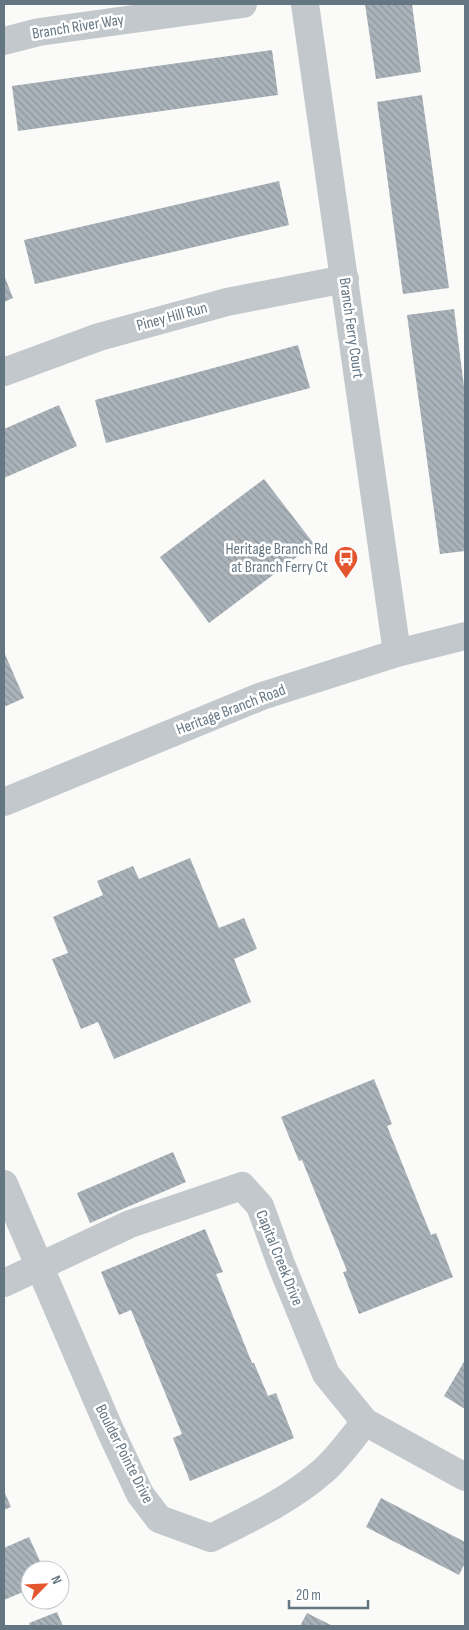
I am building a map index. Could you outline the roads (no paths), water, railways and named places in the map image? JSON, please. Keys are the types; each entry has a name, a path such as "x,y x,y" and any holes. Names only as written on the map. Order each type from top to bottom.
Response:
{"street":[{"name":"Branch River Way","path":"4,41 39,32 242,4"},
{"name":"Branch Ferry Court","path":"305,4 397,653"},
{"name":"Piney Hill Run","path":"4,372 99,337 227,302 345,279"},
{"name":"Heritage Branch Road","path":"4,802 262,696 397,653 465,636"},
{"name":"Boulder Pointe Drive","path":"4,1184 38,1267 110,1430 140,1494 159,1519 211,1538 255,1516 324,1471 365,1422"},
{"name":"Capital Creek Drive","path":"38,1267 130,1224 242,1186 260,1206 281,1264 326,1374 365,1422 465,1477"},
{"path":"4,1283 38,1267"}],"place":[{"name":"Heritage Branch Rd at Branch Ferry Ct","path":"346,579"}]}
